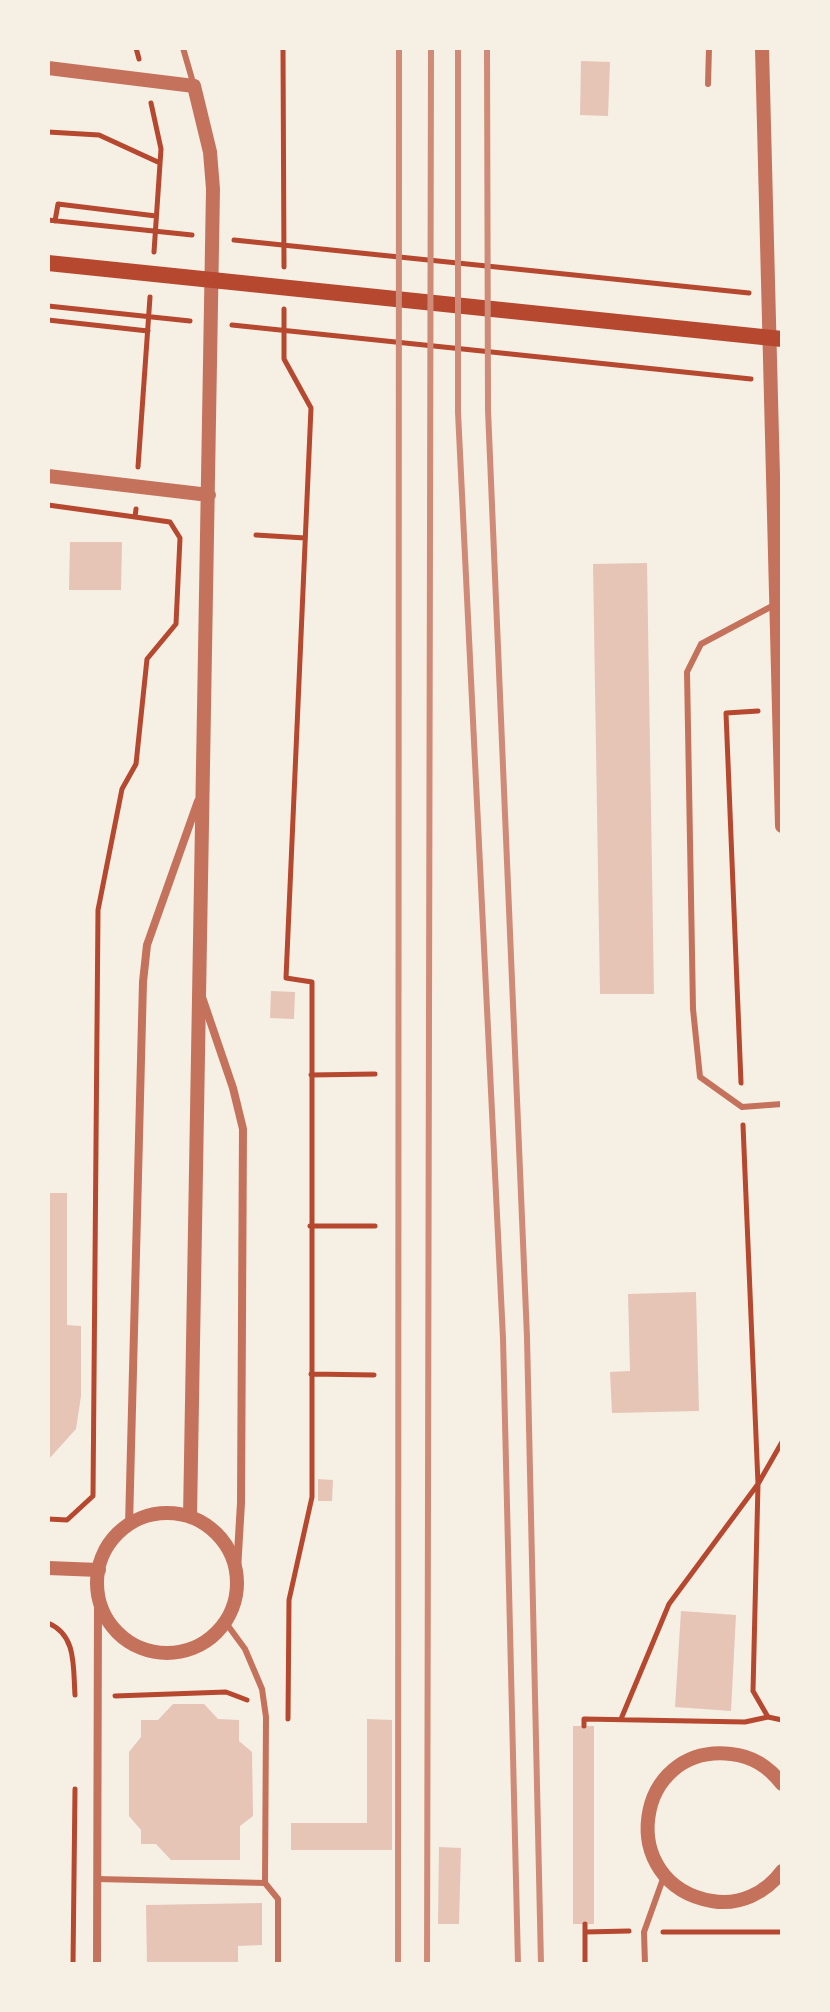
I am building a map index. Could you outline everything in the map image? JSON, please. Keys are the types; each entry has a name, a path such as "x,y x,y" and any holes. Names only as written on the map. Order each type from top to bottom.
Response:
{"main road":[{"path":"54,264 782,339"}],"street":[{"path":"762,48 776,604 780,653 782,826"},
{"path":"48,68 194,86 210,152 213,189 209,495 190,1517"},
{"path":"48,476 209,495"},
{"path":"129,1525 143,982 147,945 202,789"},
{"path":"98,1597 107,1619 122,1637 142,1649 165,1654 188,1651 209,1640 226,1623 234,1607 241,1503 243,1129 233,1088 198,985"},
{"path":"97,1964 98,1597 99,1570 104,1552 129,1525 159,1515 190,1517 221,1538 237,1570"},
{"path":"48,1568 99,1570"},
{"path":"781,1878 753,1896 719,1902 679,1890 664,1876 650,1848 647,1817 653,1796 664,1779 680,1765 699,1756 719,1752 740,1755 759,1763 782,1784"}],"lane":[{"path":"183,48 194,86"},
{"path":"708,84 709,48"},
{"path":"776,604 701,644 687,672 693,1009 700,1077 742,1107 782,1104"},
{"path":"226,1623 245,1649 266,1717 265,1883 278,1899 278,1964"},
{"path":"645,1964 644,1932 664,1876"},
{"path":"97,1879 265,1883"}],"path":[{"path":"283,48 284,281"},
{"path":"48,132 99,135 160,163"},
{"path":"156,216 58,204 52,221 205,237"},
{"path":"220,238 751,293"},
{"path":"284,297 284,359 311,408 286,978 312,982 312,1497 289,1600 288,1723"},
{"path":"48,306 198,321"},
{"path":"48,320 148,331"},
{"path":"229,325 766,380"},
{"path":"135,517 136,487"},
{"path":"48,505 170,522 180,538 176,624 147,659 136,764 122,789 98,910 93,1496 67,1520 48,1519"},
{"path":"256,535 305,538"},
{"path":"768,1717 753,1691 758,1484 726,713 779,710"},
{"path":"311,1075 375,1074"},
{"path":"310,1226 375,1226"},
{"path":"311,1374 374,1375"},
{"path":"621,1719 669,1604 758,1484 782,1442"},
{"path":"48,1623 61,1628 70,1644 75,1696 226,1692 245,1700 288,1699"},
{"path":"584,1726 584,1719 745,1722 768,1717 782,1720"},
{"path":"73,1964 75,1775"},
{"path":"585,1924 585,1964"},
{"path":"585,1932 782,1932"}],"building":[{"path":"581,61 610,62 608,116 580,115"},
{"path":"70,542 122,542 121,590 69,590"},
{"path":"647,563 654,994 600,994 593,564"},
{"path":"271,991 295,992 294,1019 270,1018"},
{"path":"48,1193 67,1193 67,1325 81,1326 81,1396 76,1429 48,1460"},
{"path":"696,1292 699,1411 612,1413 610,1372 630,1371 628,1294"},
{"path":"318,1479 333,1480 332,1501 318,1501"},
{"path":"681,1611 736,1615 731,1711 675,1707"},
{"path":"173,1704 204,1704 218,1719 239,1720 239,1741 252,1752 253,1816 240,1826 240,1860 171,1860 156,1844 141,1844 141,1830 129,1816 129,1752 141,1737 141,1720 158,1720"},
{"path":"367,1719 392,1720 392,1850 291,1850 291,1823 367,1823"},
{"path":"573,1726 594,1726 594,1924 573,1924"},
{"path":"439,1847 461,1848 459,1924 438,1924"},
{"path":"262,1903 262,1945 238,1946 238,1964 147,1964 146,1905"}],"railway":[{"path":"398,1964 399,48"},
{"path":"427,1964 431,48"},
{"path":"458,48 458,412 503,1338 518,1964"},
{"path":"487,48 488,410 527,1337 541,1964"}]}
